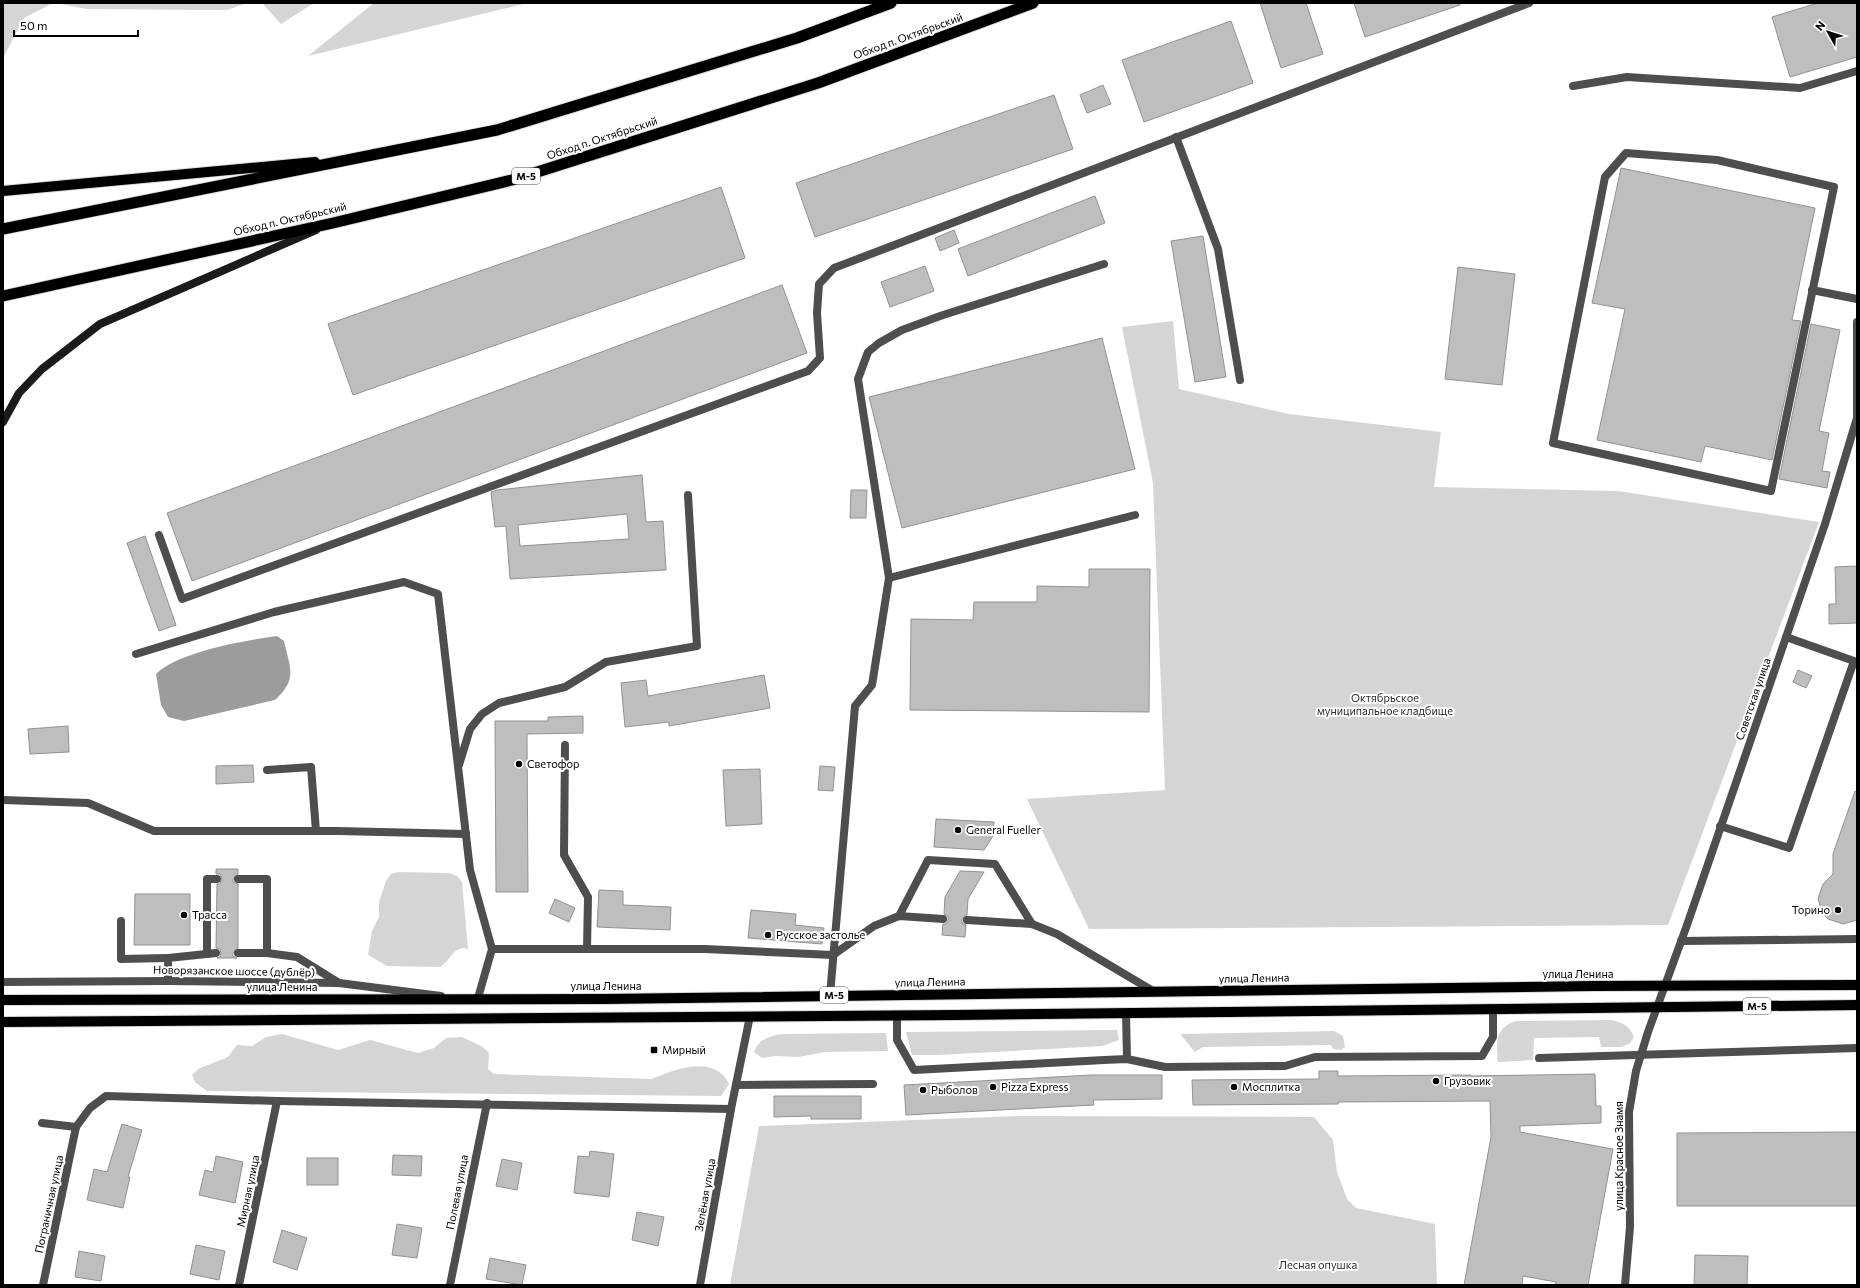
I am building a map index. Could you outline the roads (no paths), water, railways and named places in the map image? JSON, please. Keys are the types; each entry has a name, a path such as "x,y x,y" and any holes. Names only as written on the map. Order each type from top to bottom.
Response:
{"highway":[{"path":"3,229 497,130 797,38 891,3"},
{"name":"Обход п. Октябрьский","path":"3,296 333,223 520,178 818,83 1033,3"}],"main road":[{"path":"3,191 351,159"},
{"path":"3,422 19,393 42,369 100,324 333,223"},
{"name":"улица Ленина","path":"3,1000 830,996 1152,991 1857,985"},
{"name":"М-5","path":"3,1022 1126,1013 1857,1005"}],"street":[{"path":"159,535 182,599 808,371 820,358 817,313 819,284 834,268 1529,3"},
{"path":"1573,86 1627,77 1800,88 1857,71"},
{"path":"1176,137 1218,249 1240,380"},
{"path":"1626,152 1717,160 1834,187 1812,290 1771,491 1553,443 1605,177 1626,152"},
{"path":"830,996 855,706 872,685 889,578 858,379 868,352 879,343 902,330 943,315 1104,264"},
{"path":"1812,290 1857,299"},
{"name":"Советская улица","path":"1657,1007 1825,524 1857,418 1857,322"},
{"path":"458,768 470,730 482,714 499,703 565,686 606,662 697,646 688,495"},
{"path":"889,578 1135,515"},
{"path":"136,654 274,612 404,582 438,594 470,870 492,949 478,998"},
{"path":"1720,826 1789,848 1854,661 1786,638"},
{"path":"565,745 564,855 588,897 587,949"},
{"path":"267,770 311,767 316,831"},
{"path":"3,800 88,803 154,831 316,831 466,834"},
{"path":"899,916 928,860 995,864 1032,924"},
{"path":"207,954 207,879 217,879"},
{"path":"238,879 267,879 267,953"},
{"path":"492,949 705,949 833,955 874,926 899,916 943,919"},
{"path":"967,920 1032,924 1057,934 1152,991"},
{"path":"121,921 121,959 168,958 216,953"},
{"path":"1681,941 1857,939"},
{"path":"238,953 267,953 297,957 339,983"},
{"path":"168,958 168,981"},
{"name":"Новорязанское шоссе (дублёр)","path":"3,982 168,981 339,983 464,998"},
{"name":"улица Красное Знамя","path":"1625,1285 1630,1226 1629,1112 1632,1088 1657,1007"},
{"path":"897,1015 897,1040 914,1070 1127,1059 1164,1067 1285,1066 1315,1058 1482,1056 1493,1037 1493,1009"},
{"path":"1126,1013 1127,1059"},
{"name":"Зелёная улица","path":"700,1285 731,1109 750,1016"},
{"path":"1539,1058 1857,1048"},
{"path":"736,1085 873,1084"},
{"path":"42,1123 76,1127 90,1108 106,1096 277,1101 486,1103 731,1109"},
{"name":"Мирная улица","path":"239,1285 277,1101"},
{"name":"Полевая улица","path":"450,1285 486,1103"},
{"name":"Пограничная улица","path":"43,1285 76,1127"}],"place":[{"name":"Светофор","path":"519,764"},
{"name":"General Fueller","path":"958,830"},
{"name":"Торино","path":"1838,910"},
{"name":"Трасса","path":"184,915"},
{"name":"Русское застолье","path":"768,935"},
{"name":"Мирный","path":"654,1050"},
{"name":"Грузовик","path":"1436,1081"},
{"name":"Pizza Express","path":"993,1087"},
{"name":"Мосплитка","path":"1234,1087"},
{"name":"Рыболов","path":"923,1090"}],"park label":[{"name":"Октябрьское муниципальное кладбище","path":"1385,704"},
{"name":"Лесная опушка","path":"1318,1265"}]}
